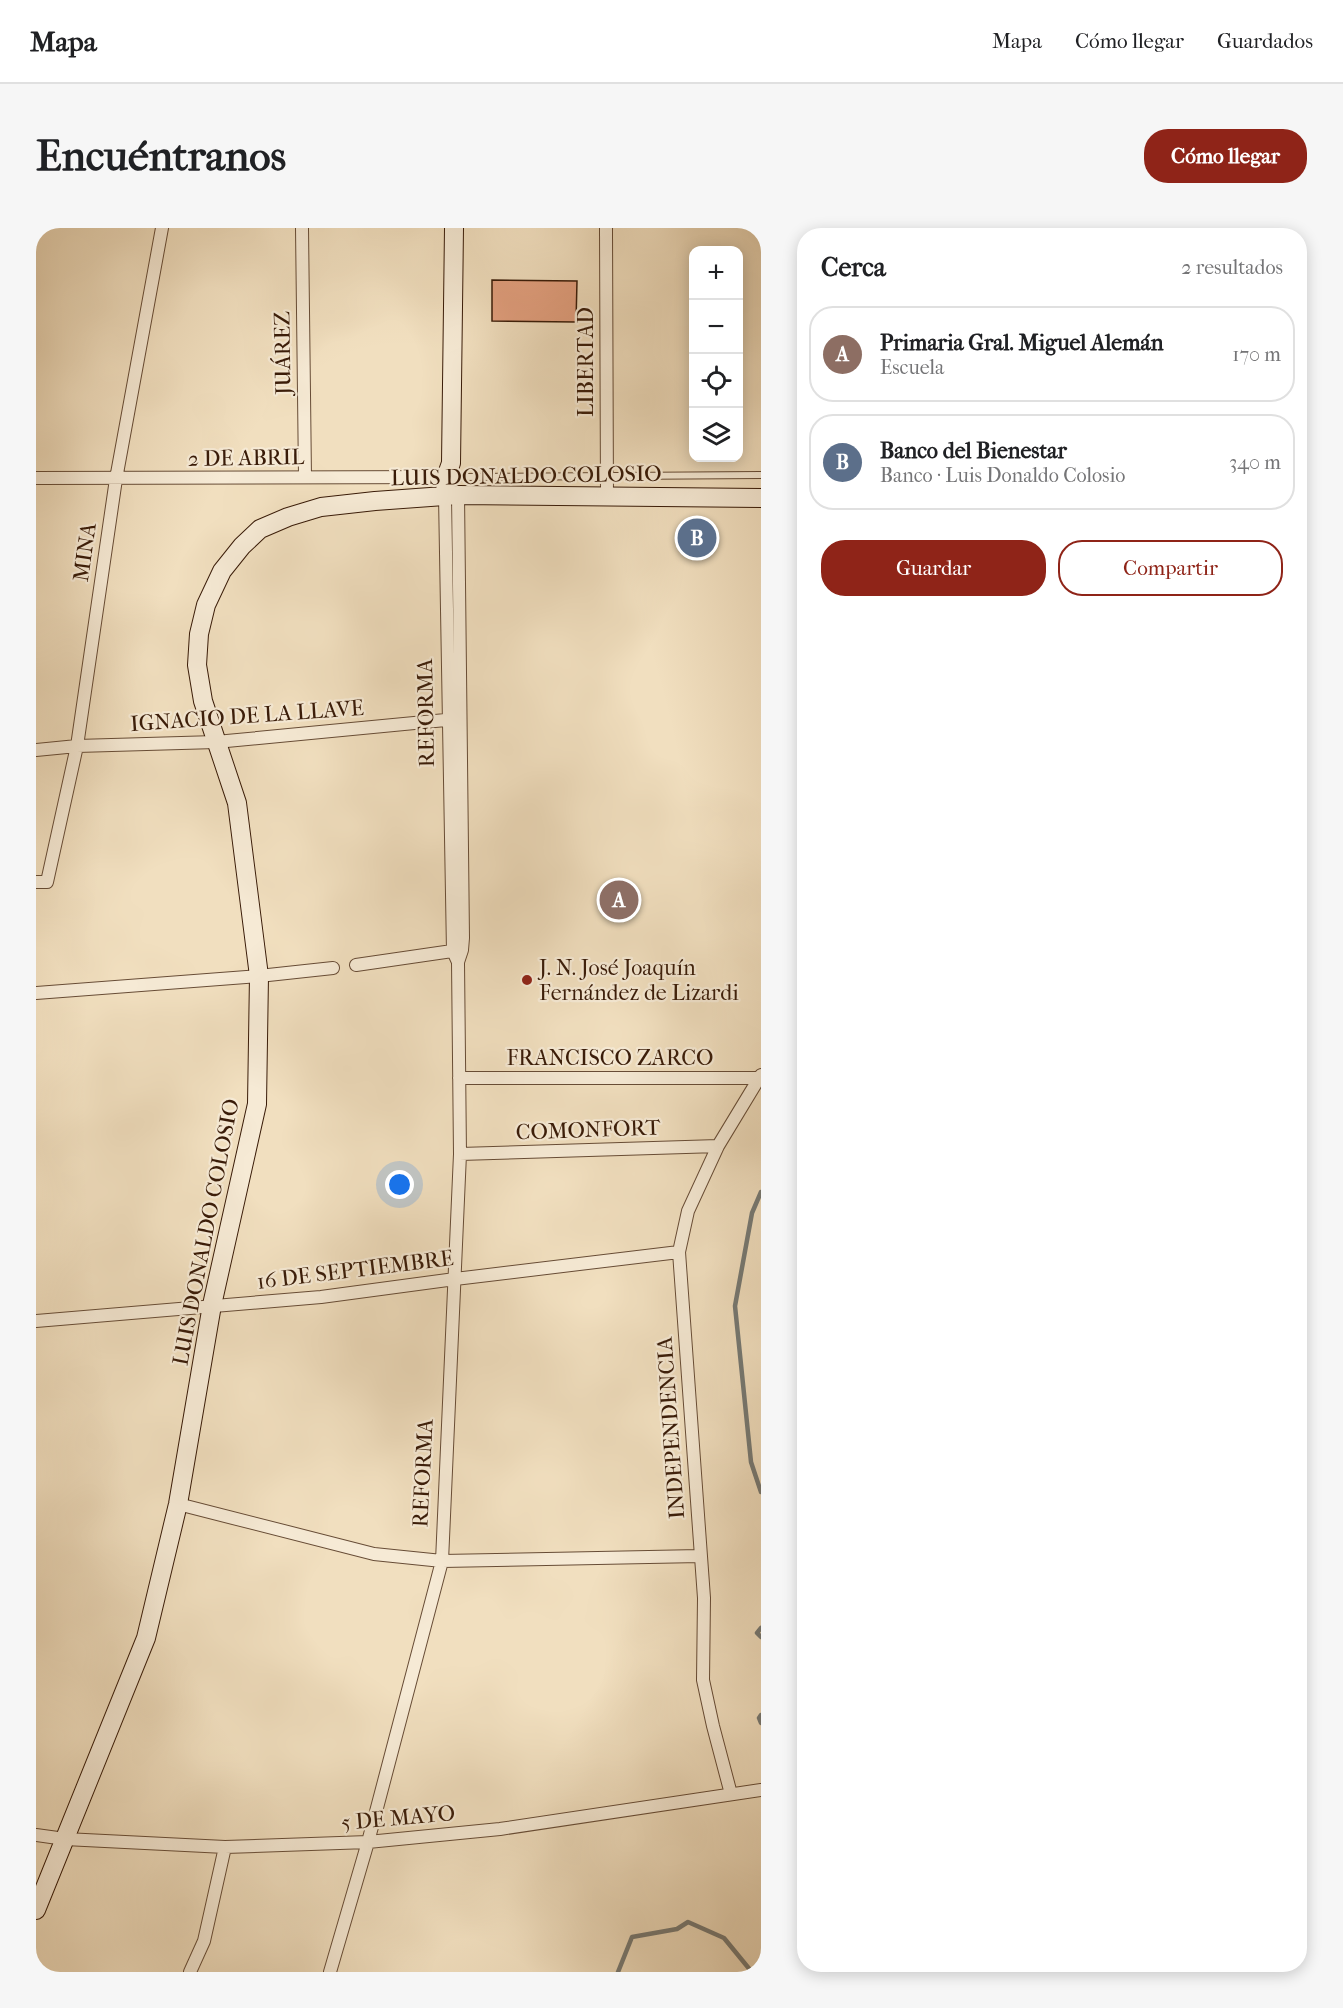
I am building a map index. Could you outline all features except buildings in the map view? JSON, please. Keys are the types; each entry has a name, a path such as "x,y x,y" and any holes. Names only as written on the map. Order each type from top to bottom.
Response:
{"main road":[{"name":"REFORMA","path":"452,496 454,228"},
{"name":"LUIS DONALDO COLOSIO","path":"36,1910 146,1638 178,1504 212,1305 257,1104 259,976 237,803 203,701 197,666 199,634 206,605 222,571 242,546 260,530 321,507 452,496 761,498"}],"street":[{"name":"MINA","path":"42,882 77,746 116,479 162,228"},
{"name":"JUÁREZ","path":"302,228 305,477"},
{"name":"LIBERTAD","path":"606,228 607,497"},
{"name":"2 DE ABRIL","path":"36,478 305,477 451,472"},
{"name":"REFORMA","path":"330,1972 368,1842 442,1561 460,1154 452,496"},
{"name":"IGNACIO DE LA LLAVE","path":"36,750 77,746 216,742 455,719"},
{"path":"356,965 458,954"},
{"path":"36,993 333,968"},
{"name":"FRANCISCO ZARCO","path":"459,1078 760,1076"},
{"name":"INDEPENDENCIA","path":"731,1794 712,1726 703,1680 704,1598 679,1252 688,1211 718,1146 760,1076"},
{"name":"COMONFORT","path":"460,1154 718,1146"},
{"name":"16 DE SEPTIEMBRE","path":"36,1321 321,1297 679,1252"},
{"path":"178,1504 374,1554 442,1561 700,1556"},
{"name":"5 DE MAYO","path":"36,1835 65,1839 225,1847 368,1842 500,1829 761,1790"},
{"path":"190,1972 204,1941 225,1847"}],"lane":[{"name":"LUIS DONALDO COLOSIO","path":"451,472 761,475"}],"waterway":[{"path":"761,1192 752,1213 735,1306 751,1462 761,1492"},
{"path":"761,1628 757,1633 761,1637"},
{"path":"761,1715 759,1718 761,1723"},
{"path":"618,1972 632,1937 677,1929 688,1922 724,1938 754,1972"}],"place":[{"name":"Banco del Bienestar","path":"697,538"},
{"name":"Primaria Gral. Miguel Alemán","path":"619,900"},
{"name":"J. N. José Joaquín Fernández de Lizardi","path":"527,980"}]}
